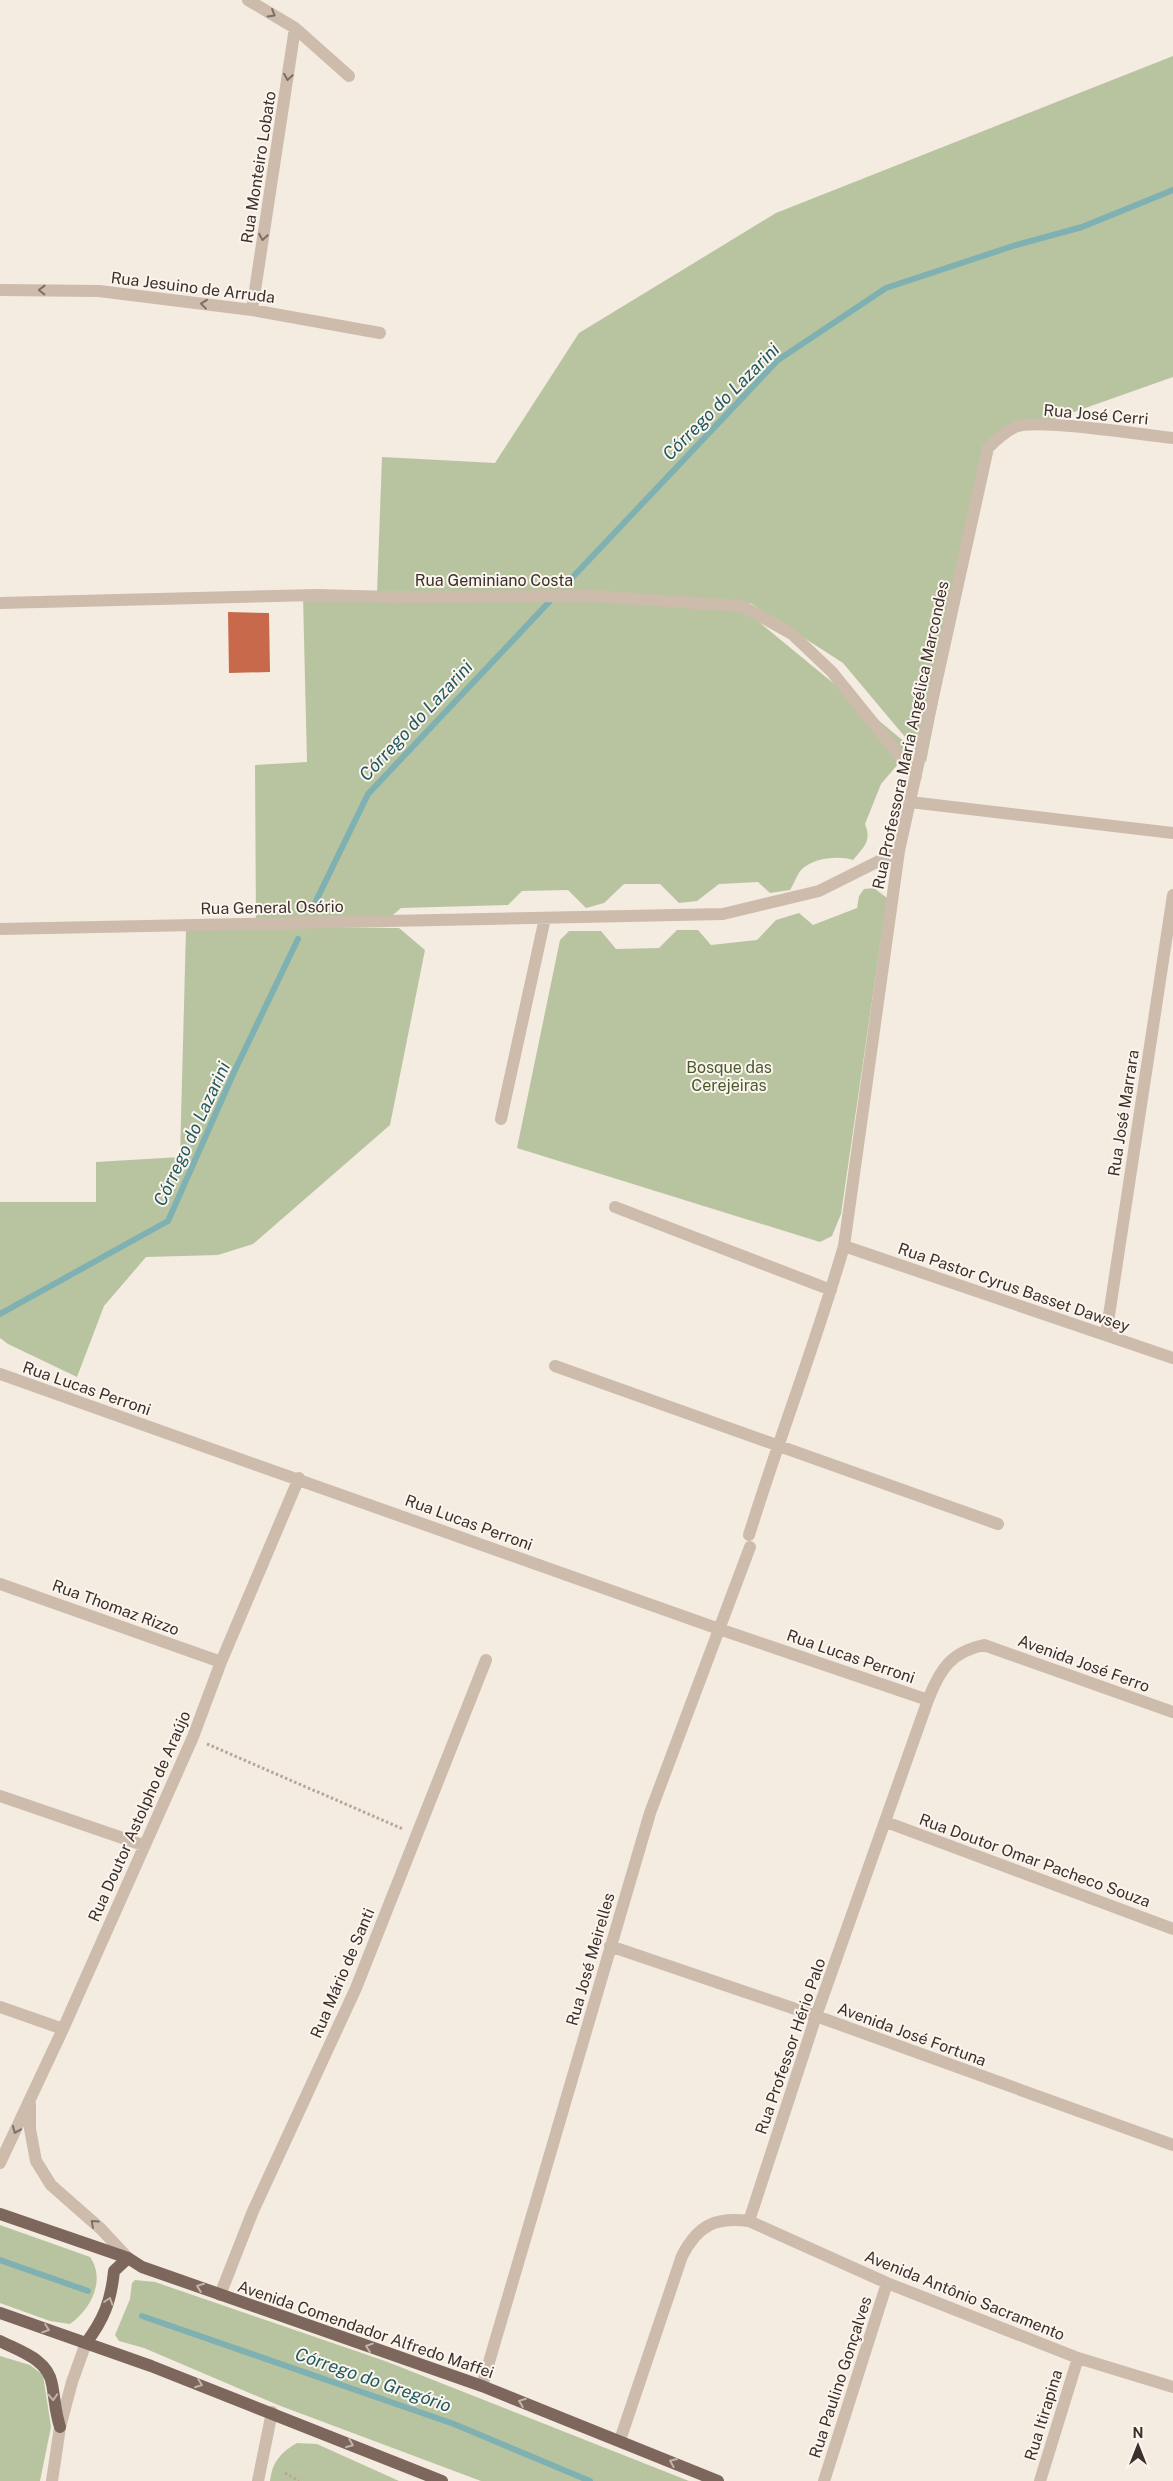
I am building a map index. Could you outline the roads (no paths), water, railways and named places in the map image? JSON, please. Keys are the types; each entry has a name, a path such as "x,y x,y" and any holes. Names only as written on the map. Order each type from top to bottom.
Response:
{"main road":[{"name":"Avenida Comendador Alfredo Maffei","path":"0,2214 128,2258 142,2267 220,2295 482,2386 718,2481"},
{"path":"86,2343 97,2328 112,2296 114,2271 128,2258"},
{"path":"0,2313 151,2366 272,2412 442,2481"},
{"path":"0,2341 38,2361 48,2372 52,2382 54,2408 60,2427"}],"street":[{"path":"248,0 295,28 349,76"},
{"name":"Rua Monteiro Lobato","path":"252,310 295,28"},
{"name":"Rua Jesuino de Arruda","path":"0,290 99,291 252,310 380,332"},
{"name":"Rua José Cerri","path":"1017,427 1040,424 1173,438"},
{"name":"Rua Professora Maria Angélica Marcondes","path":"777,1444 831,1290 844,1246 899,851 988,448 999,437 1017,427"},
{"name":"Rua Geminiano Costa","path":"0,603 317,595 392,597 590,596 742,606 792,634 832,672 916,776"},
{"path":"910,802 1173,833"},
{"name":"Rua General Osório","path":"0,929 724,914 819,892 899,851"},
{"name":"Rua José Marrara","path":"1106,1335 1173,895"},
{"path":"501,1119 545,918"},
{"path":"615,1207 831,1290"},
{"name":"Rua Pastor Cyrus Basset Dawsey","path":"844,1246 1173,1358"},
{"path":"555,1366 998,1524"},
{"name":"Rua Lucas Perroni","path":"0,1374 928,1700"},
{"name":"Rua José Meirelles","path":"482,2386 650,1813 750,1541 777,1444"},
{"name":"Rua Doutor Astolpho de Araújo","path":"0,2163 63,2029 143,1845 193,1738 220,1662 299,1478"},
{"name":"Rua Thomaz Rizzo","path":"0,1584 220,1662"},
{"name":"Rua Professor Hério Palo","path":"749,2221 816,2016 928,1700 944,1667 966,1649 984,1644"},
{"name":"Avenida José Ferro","path":"984,1644 1173,1712"},
{"name":"Rua Mário de Santi","path":"220,2295 253,2211 356,1988 486,1660"},
{"path":"0,1796 143,1845"},
{"name":"Rua Doutor Omar Pacheco Souza","path":"886,1822 1173,1929"},
{"name":"Avenida José Fortuna","path":"610,1946 816,2016 1173,2145"},
{"path":"0,2007 63,2029"},
{"path":"30,2096 30,2128 36,2161 51,2185 101,2229 128,2258"},
{"path":"620,2440 682,2256 689,2242 712,2223 727,2219 749,2221"},
{"name":"Avenida Antônio Sacramento","path":"749,2221 887,2283 1078,2358 1173,2387"},
{"name":"Rua Paulino Gonçalves","path":"824,2481 887,2283"},
{"path":"52,2481 60,2427 72,2382 86,2343"},
{"name":"Rua Itirapina","path":"1040,2481 1078,2358"},
{"path":"258,2481 272,2412"}],"waterway":[{"name":"Córrego do Lazarini","path":"570,580 778,360 886,288 1016,245 1082,227 1173,190"},
{"name":"Córrego do Lazarini","path":"314,905 368,794 550,601"},
{"name":"Córrego do Lazarini","path":"0,1314 168,1221 235,1070 298,939"},
{"name":"Córrego do Gregório","path":"0,2260 88,2291"},
{"name":"Córrego do Gregório","path":"142,2316 454,2424 590,2481"}],"park label":[{"name":"Bosque das Cerejeiras","path":"729,1076"}]}
